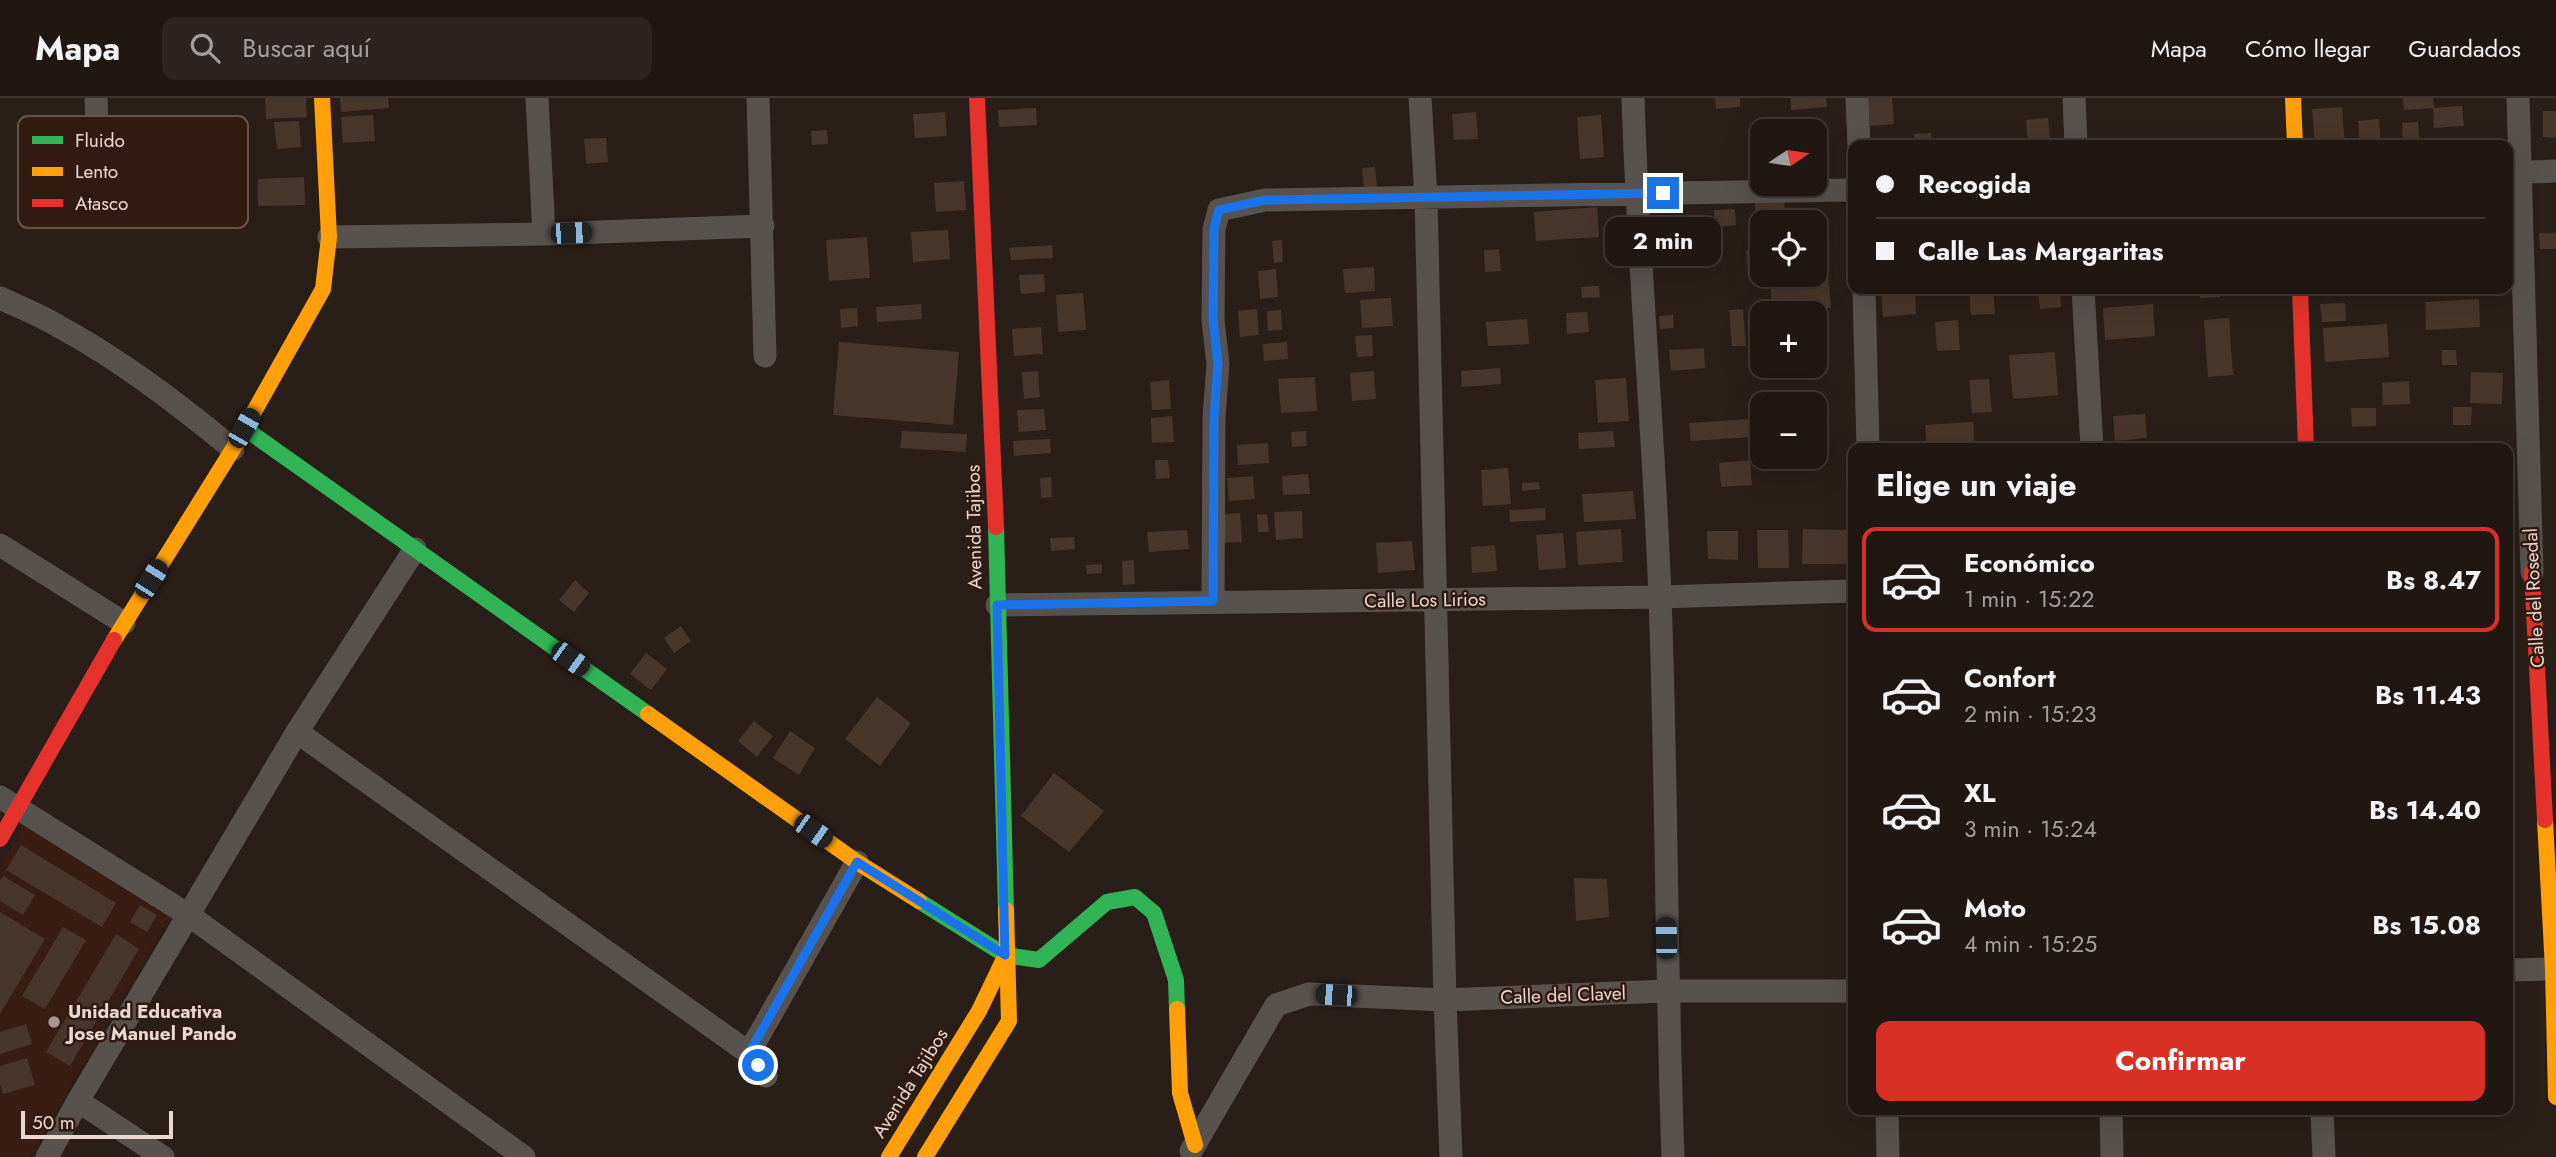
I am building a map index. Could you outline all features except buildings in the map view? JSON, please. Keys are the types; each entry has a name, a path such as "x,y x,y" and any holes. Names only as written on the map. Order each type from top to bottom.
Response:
{"street":[{"path":"96,98 97,116"},
{"path":"0,839 9,803 233,449 323,289 329,237 322,98"},
{"path":"537,98 544,234"},
{"path":"758,98 765,356"},
{"name":"Avenida Tajibos","path":"925,1157 1009,1021 1005,955 993,429 977,98"},
{"path":"1420,98 1426,198 1451,1157"},
{"path":"1633,98 1636,193 1660,597 1667,991 1673,1157"},
{"path":"1857,98 1859,140"},
{"path":"2074,98 2076,140"},
{"path":"2293,98 2295,140"},
{"name":"Calle del Rosedal","path":"2518,98 2514,173 2532,572 2555,969 2556,1097"},
{"path":"2514,173 2556,171"},
{"path":"1213,601 1214,417 1218,364 1213,320 1214,229 1219,210 1265,200 1848,190"},
{"path":"329,237 544,234 763,226"},
{"path":"1864,294 1868,443"},
{"path":"2083,294 2092,443"},
{"path":"2300,294 2306,443"},
{"path":"0,298 56,324 112,358 233,449"},
{"path":"244,428 857,862 1005,955 1039,960 1107,902 1135,897 1154,913 1176,980 1180,1093 1191,1151"},
{"path":"0,545 124,622"},
{"path":"47,1157 297,732 415,549"},
{"name":"Calle Los Lirios","path":"997,605 1660,597 1848,591"},
{"path":"297,732 749,1053 766,1076"},
{"path":"9,803 190,916 524,1157"},
{"path":"749,1053 857,862"},
{"name":"Avenida Tajibos","path":"889,1157 979,1011 1005,955"},
{"path":"2513,970 2555,969"},
{"name":"Calle del Clavel","path":"1191,1151 1276,1005 1309,993 1445,1000 1667,991 1848,991"},
{"path":"78,1101 163,1157"},
{"path":"1887,1115 1888,1157"},
{"path":"2111,1115 2112,1157"},
{"path":"2322,1115 2324,1157"}],"shaded area":[{"name":"Unidad Educativa Jose Manuel Pando","path":"25,824 169,918 29,1157 0,1157 0,867"}],"traffic: fast":[{"path":"244,428 648,714"},
{"path":"996,527 1006,910"},
{"path":"919,901 1005,955 1039,960 1107,902 1135,897 1154,913 1176,980 1177,1009"}],"traffic: slow":[{"path":"114,640 233,449 323,289 329,237 322,98"},
{"path":"2293,98 2295,140"},
{"path":"648,714 857,862 919,901"},
{"path":"2545,820 2556,1097"},
{"path":"925,1157 1009,1021 1006,910"},
{"path":"889,1157 979,1011 1003,961"},
{"path":"1177,1009 1180,1093 1195,1145"}],"traffic: jam":[{"path":"977,98 996,527"},
{"path":"2300,294 2306,443"},
{"path":"2532,572 2545,820"},
{"path":"0,839 114,640"}],"place":[{"name":"Unidad Educativa Jose Manuel Pando","path":"54,1022"}],"route":[{"path":"758,1065 749,1053 857,862 1005,955 997,605 1213,601 1214,417 1218,364 1213,320 1214,229 1219,210 1265,200 1663,193"}]}
